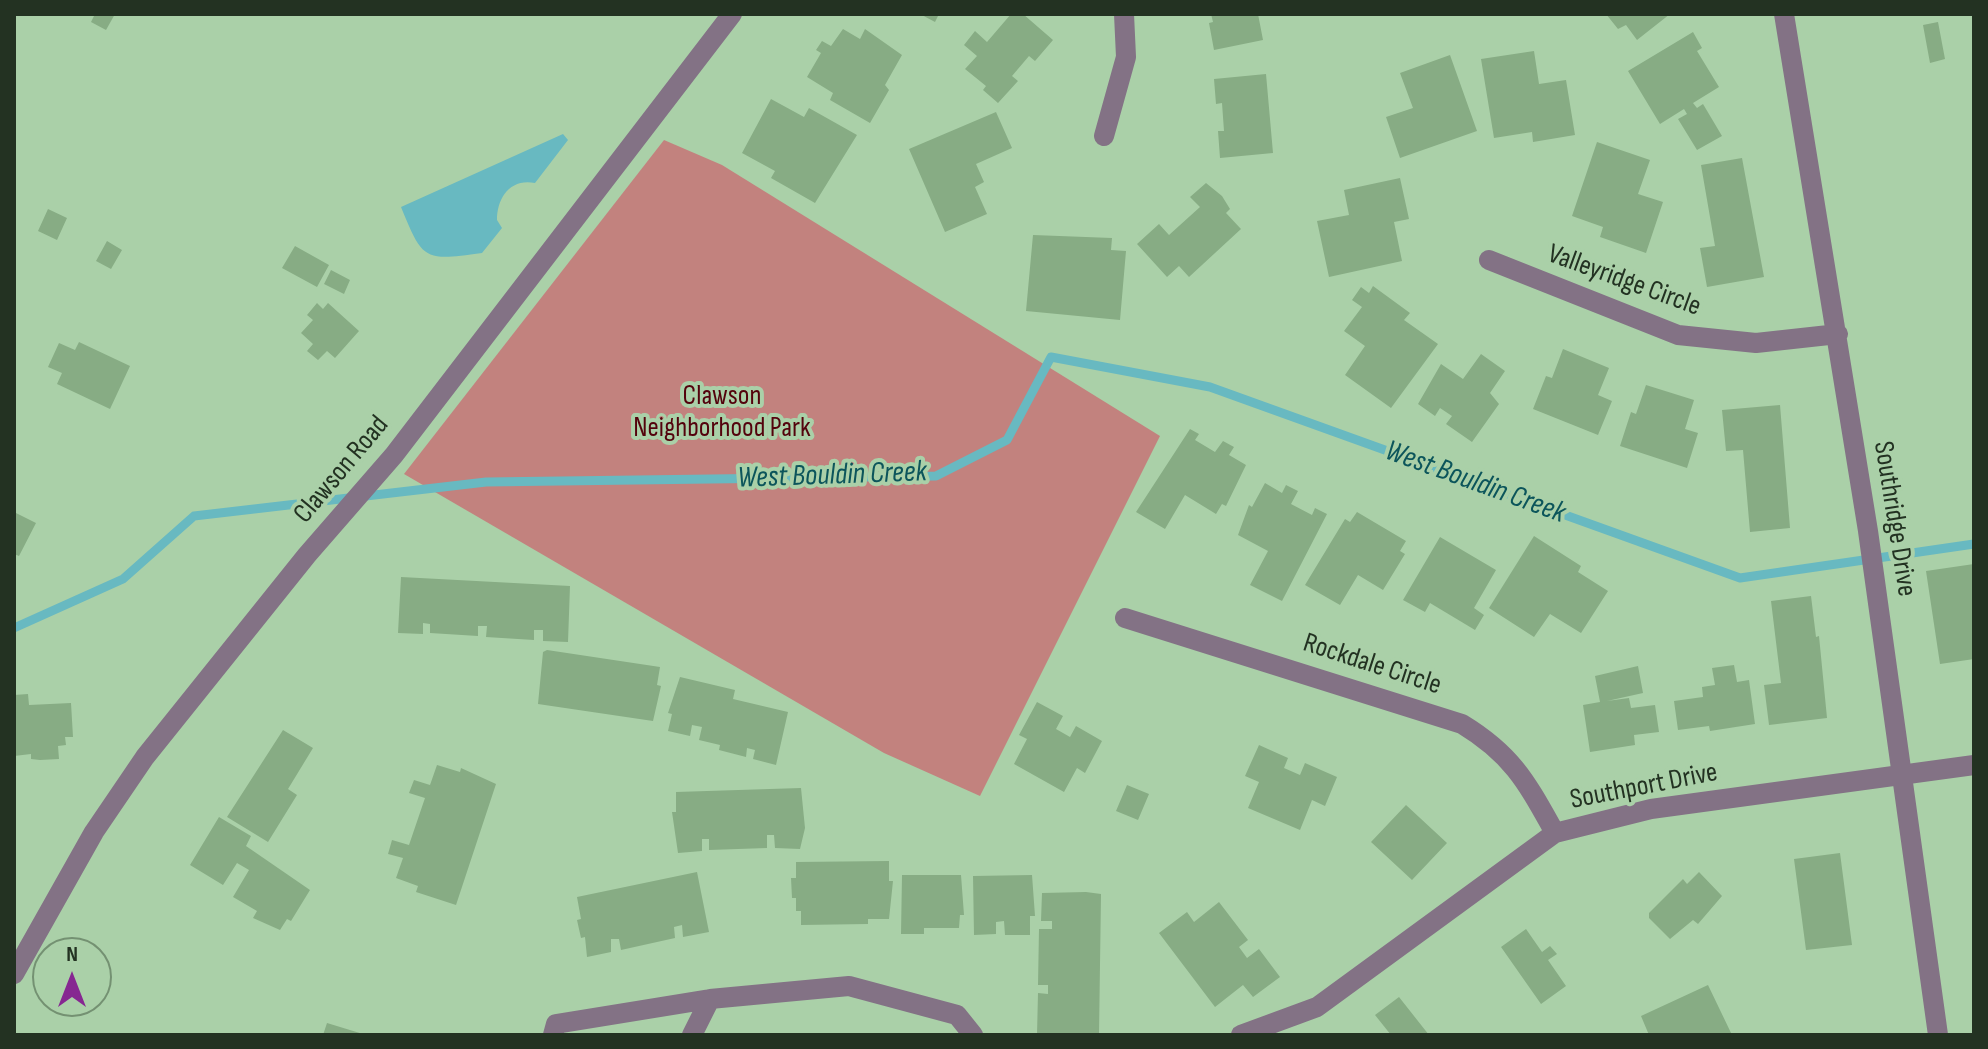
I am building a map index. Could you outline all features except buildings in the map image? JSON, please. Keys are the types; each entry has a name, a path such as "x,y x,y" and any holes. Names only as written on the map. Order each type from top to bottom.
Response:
{"street":[{"name":"Clawson Road","path":"14,974 94,832 145,757 307,555 394,455 732,14"},
{"path":"1104,136 1126,57 1124,14"},
{"name":"Southridge Drive","path":"1784,14 1877,587 1938,1035"},
{"name":"Valleyridge Circle","path":"1489,260 1678,335 1756,343 1838,334"},
{"name":"Rockdale Circle","path":"1125,618 1462,724 1494,744 1526,779 1555,833"},
{"name":"Southport Drive","path":"1241,1035 1317,1007 1555,833 1651,809 1974,765"},
{"path":"553,1035 556,1024 710,999 849,986 957,1015 973,1035"},
{"path":"692,1035 710,999"}],"green space":[{"name":"Clawson Neighborhood Park","path":"664,140 722,165 1160,436 980,796 884,753 404,474"}],"water":[{"path":"563,134 568,140 535,183 519,184 502,197 497,220 502,228 482,253 437,256 421,247 401,207"}],"waterway":[{"name":"West Bouldin Creek","path":"14,628 123,579 194,516 486,482 936,476 1007,440 1051,357 1210,387 1740,578 1974,544"}]}
